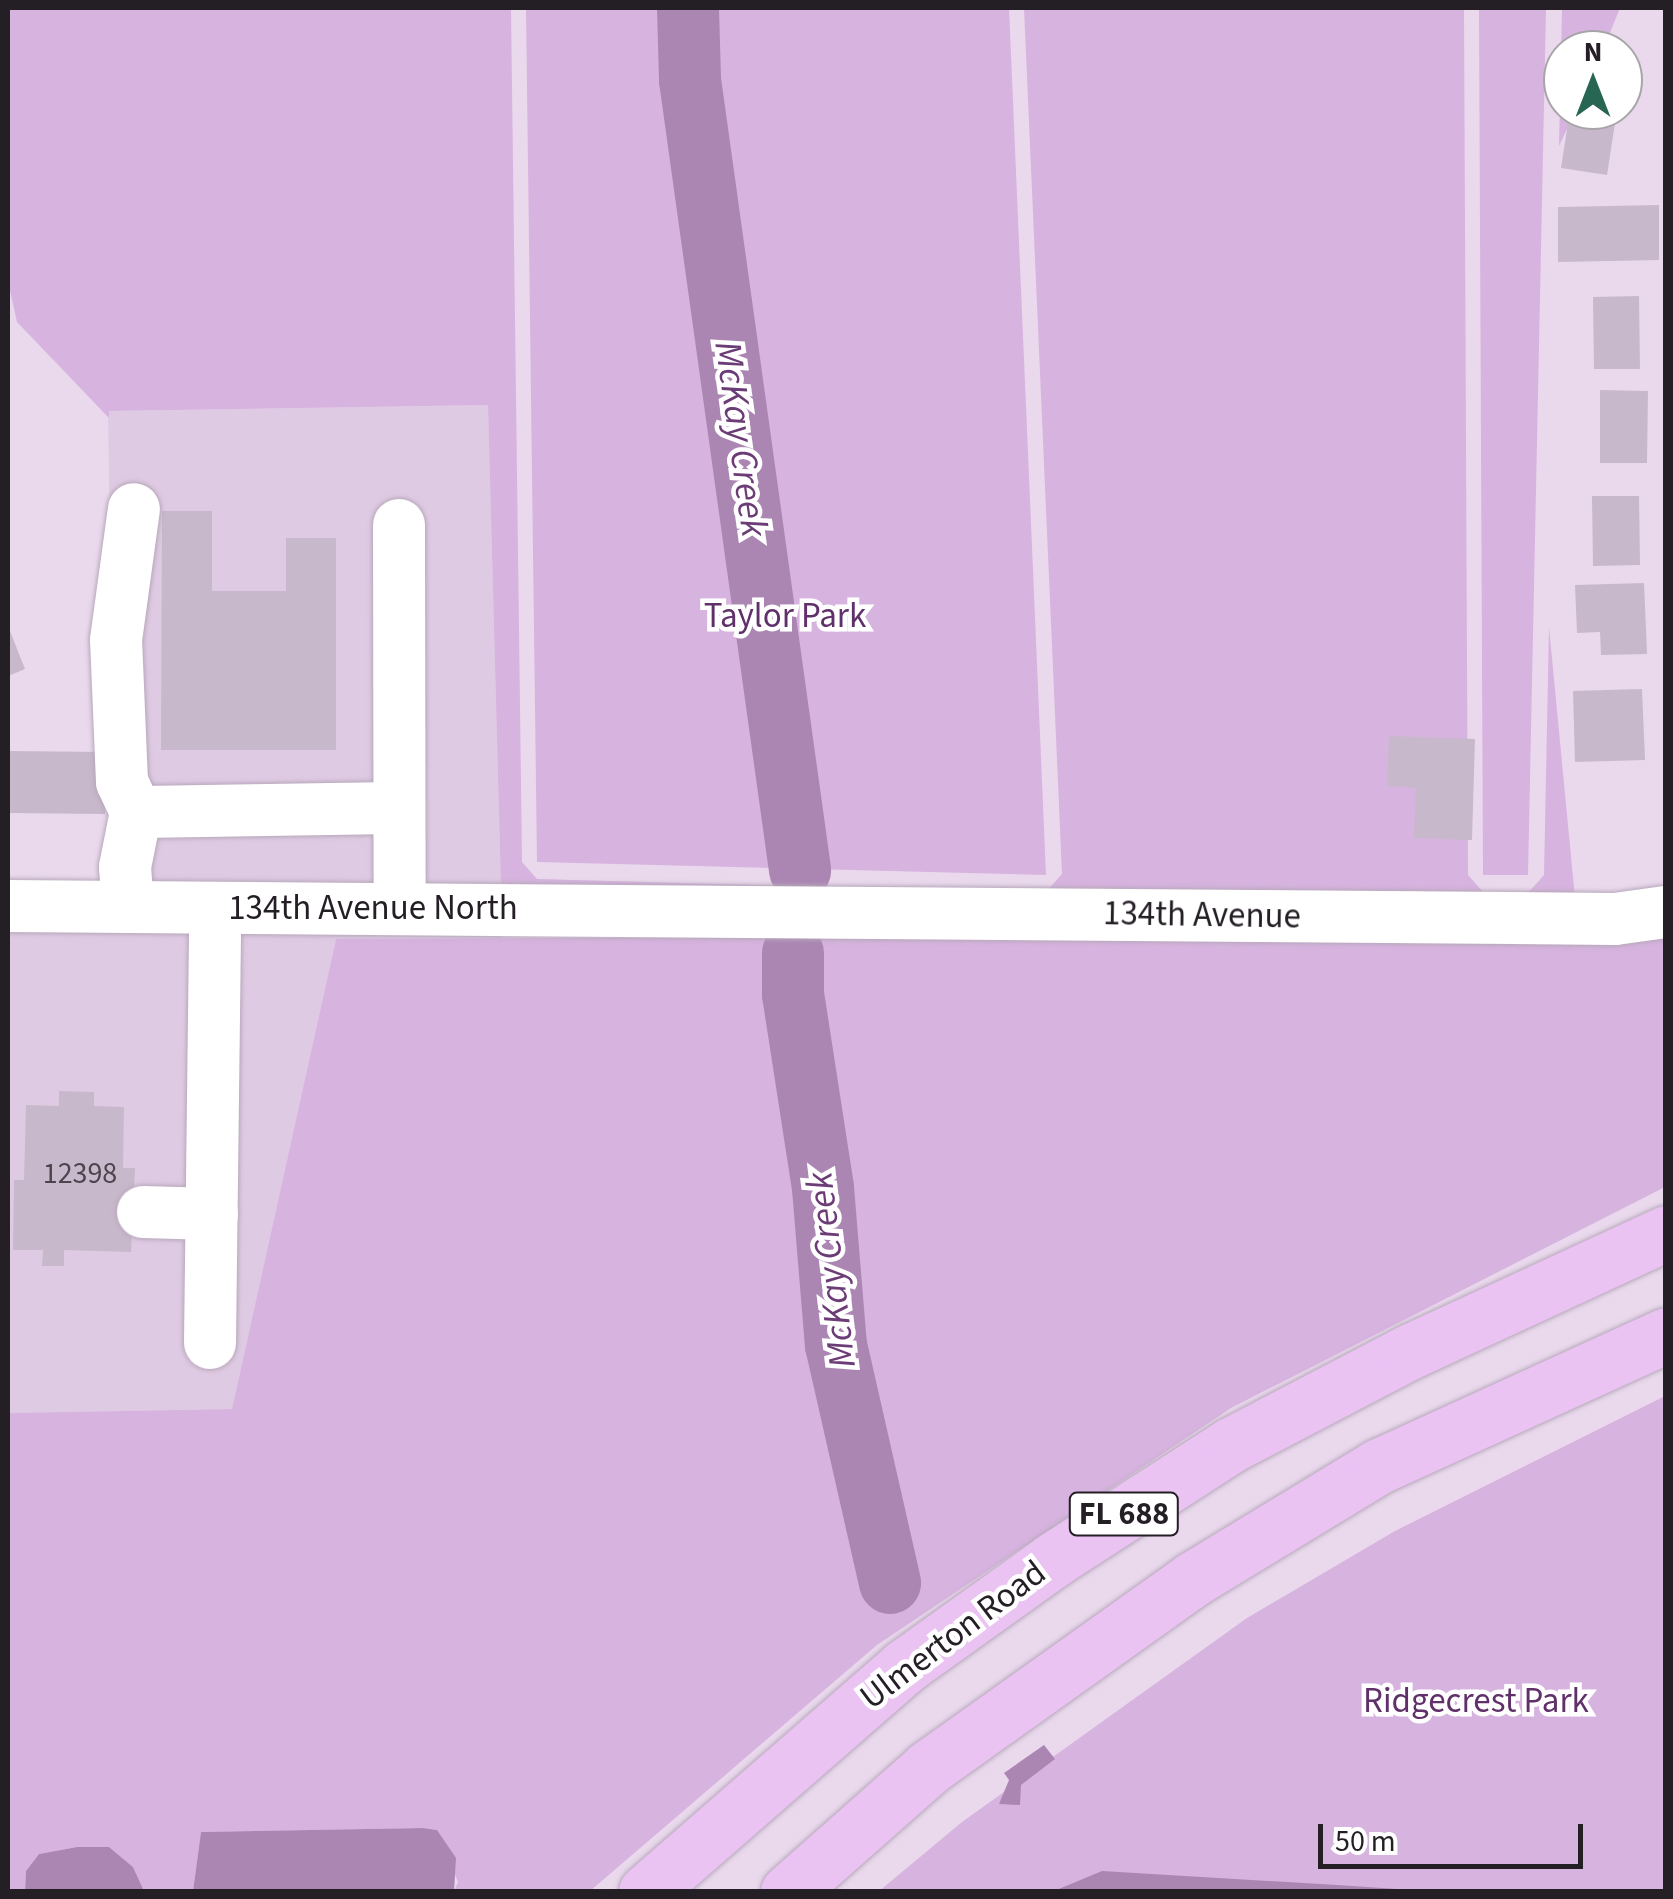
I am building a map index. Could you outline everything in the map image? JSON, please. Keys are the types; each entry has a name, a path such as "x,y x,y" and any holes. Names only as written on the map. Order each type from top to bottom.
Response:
{"main road":[{"name":"Ulmerton Road","path":"646,1892 906,1666 1232,1445 1411,1351 1666,1234"},
{"name":"FL 688","path":"788,1892 928,1768 1193,1578 1379,1466 1666,1335"}],"street":[{"path":"128,907 125,866 136,812 122,782 116,640 134,509"},
{"path":"399,526 400,909"},
{"path":"136,812 398,808"},
{"name":"134th Avenue North","path":"8,906 738,910"},
{"path":"210,1344 215,908"},
{"name":"134th Avenue","path":"738,910 1615,919 1666,912"},
{"path":"143,1212 212,1214"}],"shaded area":[{"path":"488,405 501,889 115,886 108,411"},
{"path":"8,927 502,930 503,938 336,939 232,1409 8,1413"},
{"path":"1044,1745 1055,1759 1021,1785 1020,1805 999,1804 1009,1780 1004,1773"},
{"path":"437,1830 456,1858 454,1891 193,1891 201,1832"},
{"path":"77,1847 109,1847 133,1867 144,1891 25,1891 26,1871 39,1854"},
{"path":"1102,1871 1337,1885 1427,1891 1054,1891"}],"green space":[{"path":"8,8 511,8 522,862 537,879 1045,893 1062,874 1024,8 1464,8 1468,875 1484,893 1528,893 1544,875 1549,627 1575,898 501,889 488,405 109,411 109,418 17,322 8,282"},
{"name":"Taylor Park","path":"526,8 1009,8 1046,875 537,862"},
{"path":"1479,8 1546,8 1528,875 1483,875"},
{"path":"1562,8 1620,8 1611,30 1562,30"},
{"path":"1665,933 1665,1187 1231,1408 877,1645 590,1891 454,1891 458,1882 437,1830 423,1828 201,1832 193,1891 144,1891 133,1867 109,1847 77,1847 39,1854 26,1871 25,1891 8,1891 8,1413 232,1409 336,939"},
{"name":"Ridgecrest Park","path":"1665,1396 1665,1891 878,1892 962,1822 1247,1618 1395,1531"}],"building":[{"path":"1567,130 1614,130 1607,175 1561,168"},
{"path":"1659,205 1659,260 1558,262 1558,207"},
{"path":"1639,296 1640,369 1594,369 1593,297"},
{"path":"1600,390 1648,391 1647,463 1600,463"},
{"path":"1592,496 1639,496 1640,565 1593,566"},
{"path":"162,511 212,511 212,591 286,591 286,538 336,538 336,750 161,750"},
{"path":"1644,583 1647,654 1601,655 1600,632 1577,633 1575,585"},
{"path":"8,626 25,669 8,676"},
{"path":"1642,689 1645,760 1575,762 1573,691"},
{"path":"1389,736 1475,739 1472,840 1414,838 1416,788 1387,786"},
{"path":"8,751 105,752 105,814 8,813"},
{"path":"59,1091 94,1092 94,1106 124,1107 123,1168 135,1168 131,1252 64,1250 64,1266 42,1266 43,1250 13,1250 14,1180 24,1180 26,1105 59,1106"}],"waterway":[{"name":"McKay Creek","path":"688,8 690,80 800,870"},
{"name":"McKay Creek","path":"793,953 793,994 823,1188 836,1345 890,1583"}]}
